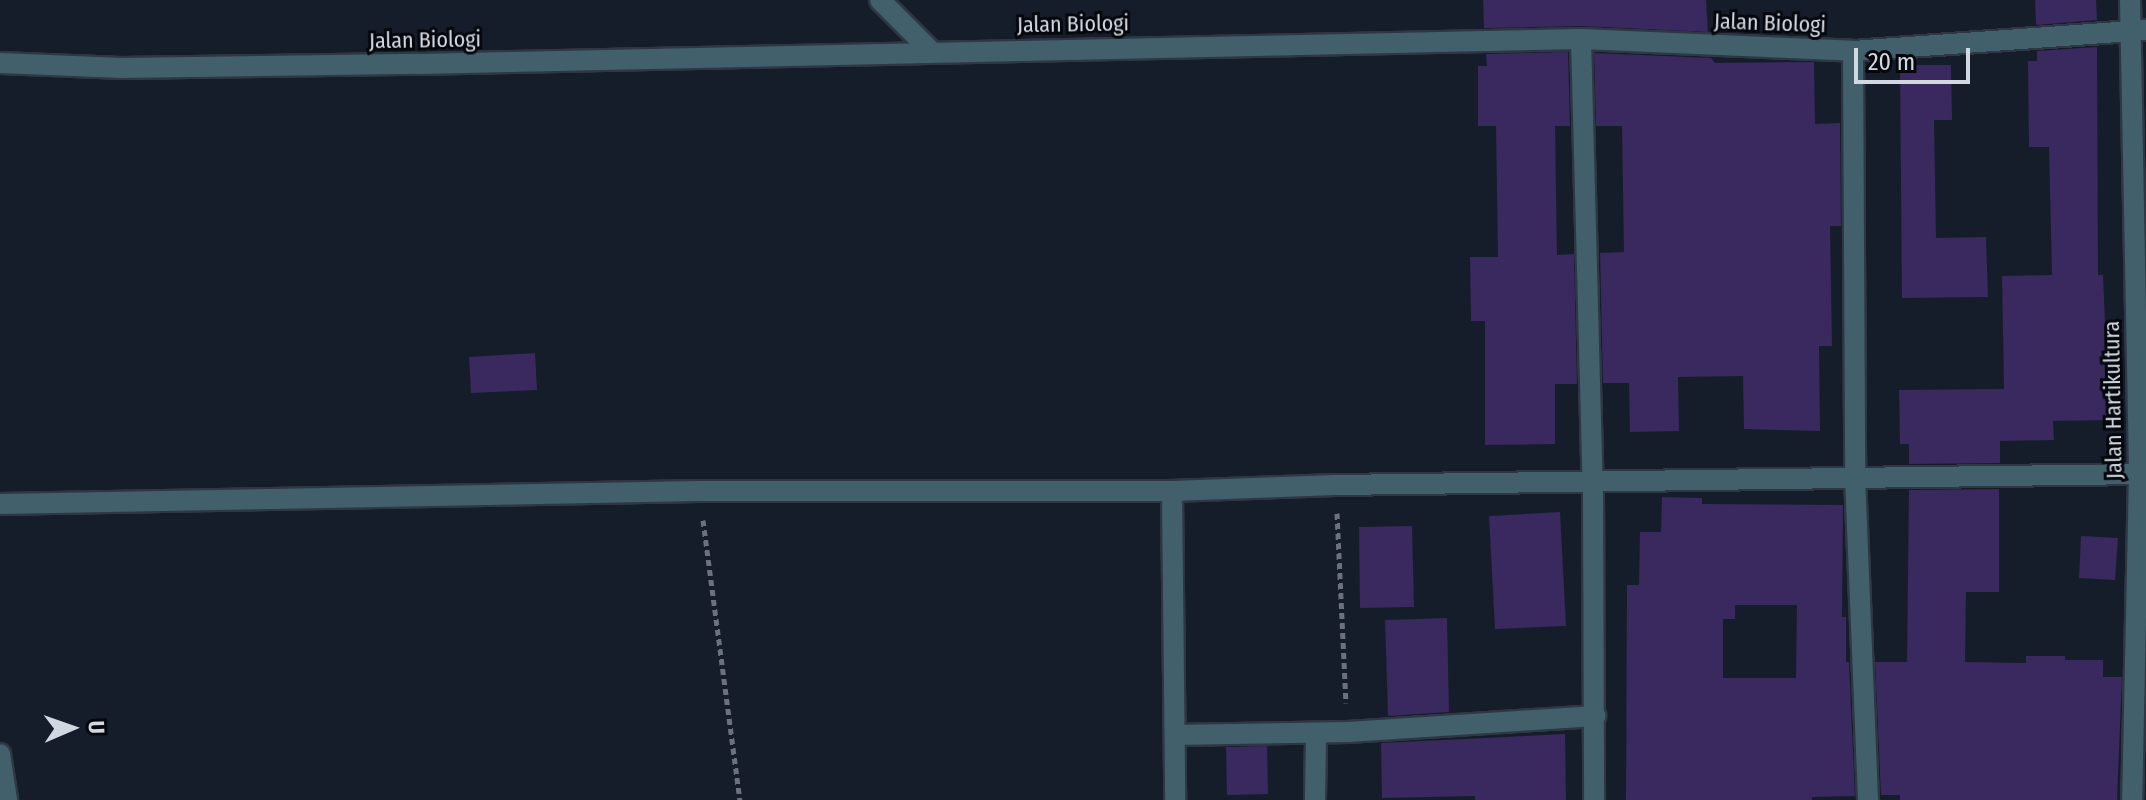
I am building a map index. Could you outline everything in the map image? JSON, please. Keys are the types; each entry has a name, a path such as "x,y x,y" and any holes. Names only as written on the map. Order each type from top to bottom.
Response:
{"street":[{"path":"880,0 931,51"},
{"name":"Jalan Hartikultura","path":"2130,0 2138,30 2143,474 2132,800"},
{"name":"Jalan Biologi","path":"0,63 122,68 418,64 1581,39 1853,51 2138,30"},
{"path":"1581,39 1593,483 1594,800"},
{"path":"1853,51 1855,476 1868,800"},
{"path":"0,504 699,491 1172,491 1335,485 2143,474"},
{"path":"1172,491 1175,800"},
{"path":"1175,735 1348,732 1595,716"},
{"path":"1315,800 1316,733"},
{"path":"0,754 7,800"}],"path":[{"path":"1335,485 1348,732"},
{"path":"699,491 740,800"}],"building":[{"path":"1483,0 1706,0 1708,32 1581,26 1484,28"},
{"path":"2035,0 2096,0 2097,20 2036,25"},
{"path":"2097,47 2098,275 2103,275 2109,420 2053,421 2054,440 2000,441 2000,463 1909,464 1909,444 1900,444 1899,390 2004,389 2002,276 2052,275 2049,147 2029,147 2028,61 2037,61 2037,51"},
{"path":"1568,52 1570,126 1555,126 1557,255 1574,254 1577,384 1555,384 1555,444 1485,445 1485,321 1471,321 1470,257 1498,257 1496,126 1478,126 1478,66 1487,66 1486,54"},
{"path":"1594,53 1711,58 1715,63 1814,62 1815,124 1840,123 1841,226 1830,226 1832,346 1819,346 1820,431 1744,429 1743,376 1678,377 1679,431 1630,432 1629,383 1603,383 1600,253 1624,252 1622,126 1596,126"},
{"path":"1900,65 1951,65 1952,120 1934,120 1936,238 1986,237 1988,297 1902,298"},
{"path":"535,353 537,390 471,393 469,357"},
{"path":"1999,489 1999,592 1966,592 1965,662 2026,663 2026,656 2065,656 2065,660 2103,660 2103,677 2122,677 2117,800 1900,800 1900,795 1881,795 1875,662 1907,662 1909,490"},
{"path":"1662,497 1702,498 1702,504 1843,505 1842,617 1846,617 1855,796 1812,797 1812,800 1626,800 1627,585 1639,585 1640,532 1661,532","holes":["1735,605 1797,605 1796,678 1723,678 1723,619 1735,619"]},
{"path":"1560,512 1566,626 1495,629 1489,516"},
{"path":"1412,526 1414,607 1360,608 1359,527"},
{"path":"2081,536 2118,538 2115,580 2079,578"},
{"path":"1447,618 1449,712 1388,716 1385,620"},
{"path":"1565,734 1566,800 1475,800 1475,796 1382,798 1381,743"},
{"path":"1267,746 1268,794 1227,795 1226,747"}]}
